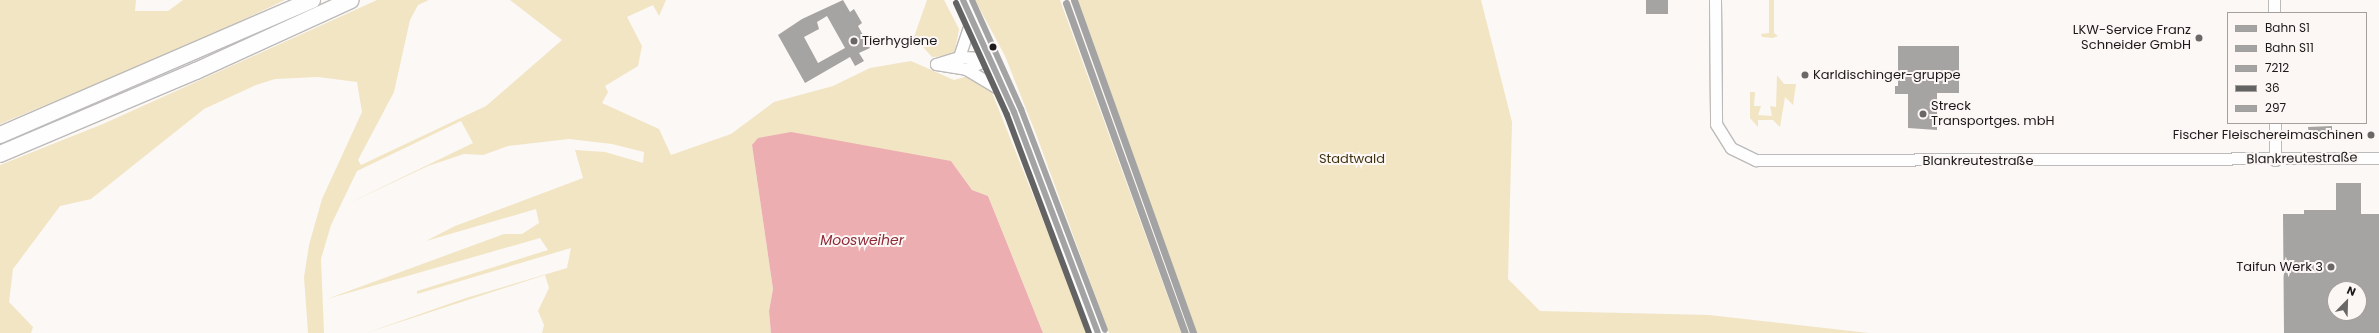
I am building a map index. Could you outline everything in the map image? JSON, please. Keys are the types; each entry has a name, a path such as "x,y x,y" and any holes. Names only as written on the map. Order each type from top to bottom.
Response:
{"highway":[{"path":"0,135 312,0"},
{"path":"0,154 196,71 351,0"}],"main road":[{"path":"964,0 1006,93 1098,333"}],"street":[{"name":"Blankreutestraße","path":"1715,0 1716,124 1731,148 1756,160 2274,160 2379,158"},
{"path":"2274,0 2274,12"},
{"path":"958,57 972,18"},
{"path":"991,58 958,57 936,64 966,69 1006,93"},
{"path":"966,69 991,58"},
{"path":"2274,160 2275,124"}],"green space":[{"path":"0,0 136,0 135,11 168,11 183,0 285,0 188,46 0,124"},
{"path":"377,0 429,0 418,5 410,20 394,92 358,160 361,165 486,106 562,40 510,0 666,0 659,16 653,5 627,17 642,46 638,66 605,86 608,92 602,103 659,129 671,155 731,134 774,102 833,86 870,68 911,61 954,80 968,76 991,90 1088,333 1043,333 988,196 972,190 951,161 752,145 773,289 769,311 771,333 542,333 544,325 538,311 549,288 545,275 366,333 466,298 567,268 571,248 417,294 417,291 548,250 540,238 327,299 504,234 522,234 539,223 536,209 426,241 455,226 583,178 575,150 605,152 643,163 644,152 612,144 569,139 508,146 483,155 464,154 428,166 343,206 473,143 461,121 357,171 331,225 321,259 324,333 308,333 304,277 309,245 322,199 362,112 357,82 318,77 275,79 256,85 204,109 91,199 60,206 13,269 9,302 33,327 31,333 0,333 0,165 103,124"},
{"path":"927,0 944,0 959,29 955,51 949,56 932,57 914,37"},
{"path":"975,0 1060,0 1181,333 1109,333 1036,134 1005,56"},
{"name":"Stadtwald","path":"1078,0 1481,0 1512,122 1508,279 1540,311 1709,315 1869,333 1197,333"},
{"path":"1769,0 1774,0 1774,33 1778,36 1773,38 1762,37 1761,34 1769,33"},
{"path":"1777,75 1784,84 1796,84 1793,105 1785,97 1780,127 1773,120 1758,120 1758,127 1750,118 1750,92 1755,92 1754,106 1761,106 1758,115 1772,116 1770,106 1776,107"}],"water":[{"name":"Moosweiher","path":"791,132 951,161 972,190 988,196 1043,333 771,333 769,311 773,289 752,145 758,138"}],"building":[{"name":"Tierhygiene","path":"843,0 850,12 854,9 862,23 858,26 870,48 859,53 864,61 855,66 850,57 805,83 778,35 802,19","holes":["827,16 845,48 818,63 804,37 819,29 817,22"]},
{"path":"1646,0 1668,0 1668,14 1646,14"},
{"name":"Streck Transportges. mbH","path":"1898,46 1959,46 1959,93 1937,93 1937,130 1908,128 1908,94 1895,94 1895,86 1898,86"},
{"path":"2332,126 2332,136 2309,137 2308,127"},
{"name":"Taifun Werk 3","path":"2336,183 2361,183 2361,214 2379,214 2379,333 2284,333 2283,214 2304,214 2304,210 2336,210"}],"rail line":[{"name":"S1","path":"1074,0 1193,333"},
{"name":"S11","path":"1066,3 1185,333"}],"transit line":[{"name":"7212","path":"963,0 1014,112 1098,333"},
{"name":"297","path":"972,0 1021,109 1105,330"},
{"name":"36","path":"956,3 1007,115 1089,333"}],"place":[{"name":"LKW-Service Franz Schneider GmbH","path":"2199,38"},
{"name":"Tierhygiene","path":"854,41"},
{"name":"Karldischinger-gruppe","path":"1805,75"},
{"name":"Streck Transportges. mbH","path":"1923,114"},
{"name":"Fischer Fleischereimaschinen","path":"2371,135"},
{"name":"Taifun Werk 3","path":"2331,267"}]}
